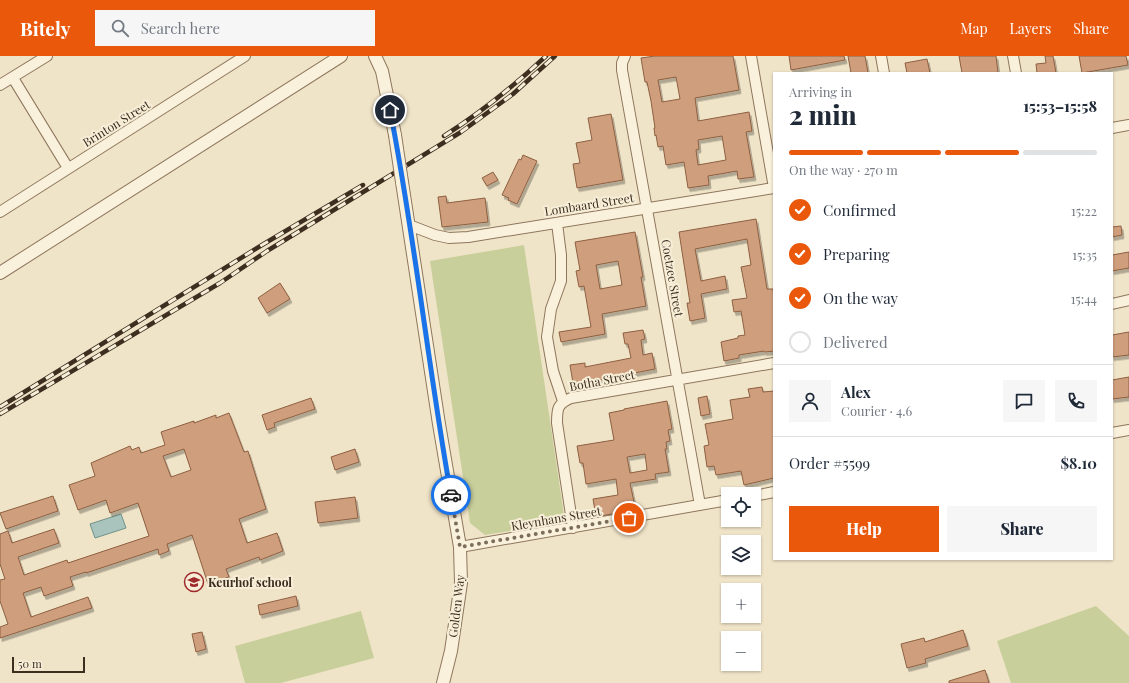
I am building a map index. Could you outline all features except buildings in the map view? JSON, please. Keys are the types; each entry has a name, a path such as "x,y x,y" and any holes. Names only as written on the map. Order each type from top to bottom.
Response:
{"street":[{"path":"0,85 47,56"},
{"name":"Brinton Street","path":"0,212 245,56"},
{"path":"0,273 341,56"},
{"name":"Golden Way","path":"375,56 382,71 395,135 439,424 460,547 462,583 451,650 443,683"},
{"name":"Coetzee Street","path":"625,56 622,63 622,70 648,208 700,505"},
{"path":"751,56 773,182"},
{"path":"882,56 884,72"},
{"path":"1013,56 1016,72"},
{"path":"13,78 68,168"},
{"path":"1113,128 1129,125"},
{"name":"Lombaard Street","path":"409,225 435,235 449,238 468,237 773,188"},
{"path":"557,223 562,255 561,281 551,309 547,337 553,371 564,401"},
{"path":"1113,304 1129,300"},
{"name":"Botha Street","path":"572,528 557,423 557,412 559,406 564,401 571,398 773,362"},
{"path":"1113,433 1129,430"},
{"path":"761,495 773,492"},
{"name":"Kleynhans Street","path":"460,547 721,501"}],"green space":[{"path":"524,245 565,522 485,535 470,523 430,261"},
{"path":"1096,606 1129,636 1129,683 1011,683 997,641"},
{"path":"361,611 374,658 281,683 245,683 235,646"}],"water":[{"path":"121,514 126,528 95,538 90,524"}],"railway":[{"path":"444,136 496,99 546,56"},
{"path":"0,414 220,283 267,251 461,132 513,94 555,56"},
{"path":"0,407 262,245 363,185"}],"way so far":[{"path":"451,495 460,547 629,518"}],"place":[{"name":"Keurhof school","path":"194,582"}],"route":[{"path":"390,110 405,196 451,495"}]}
